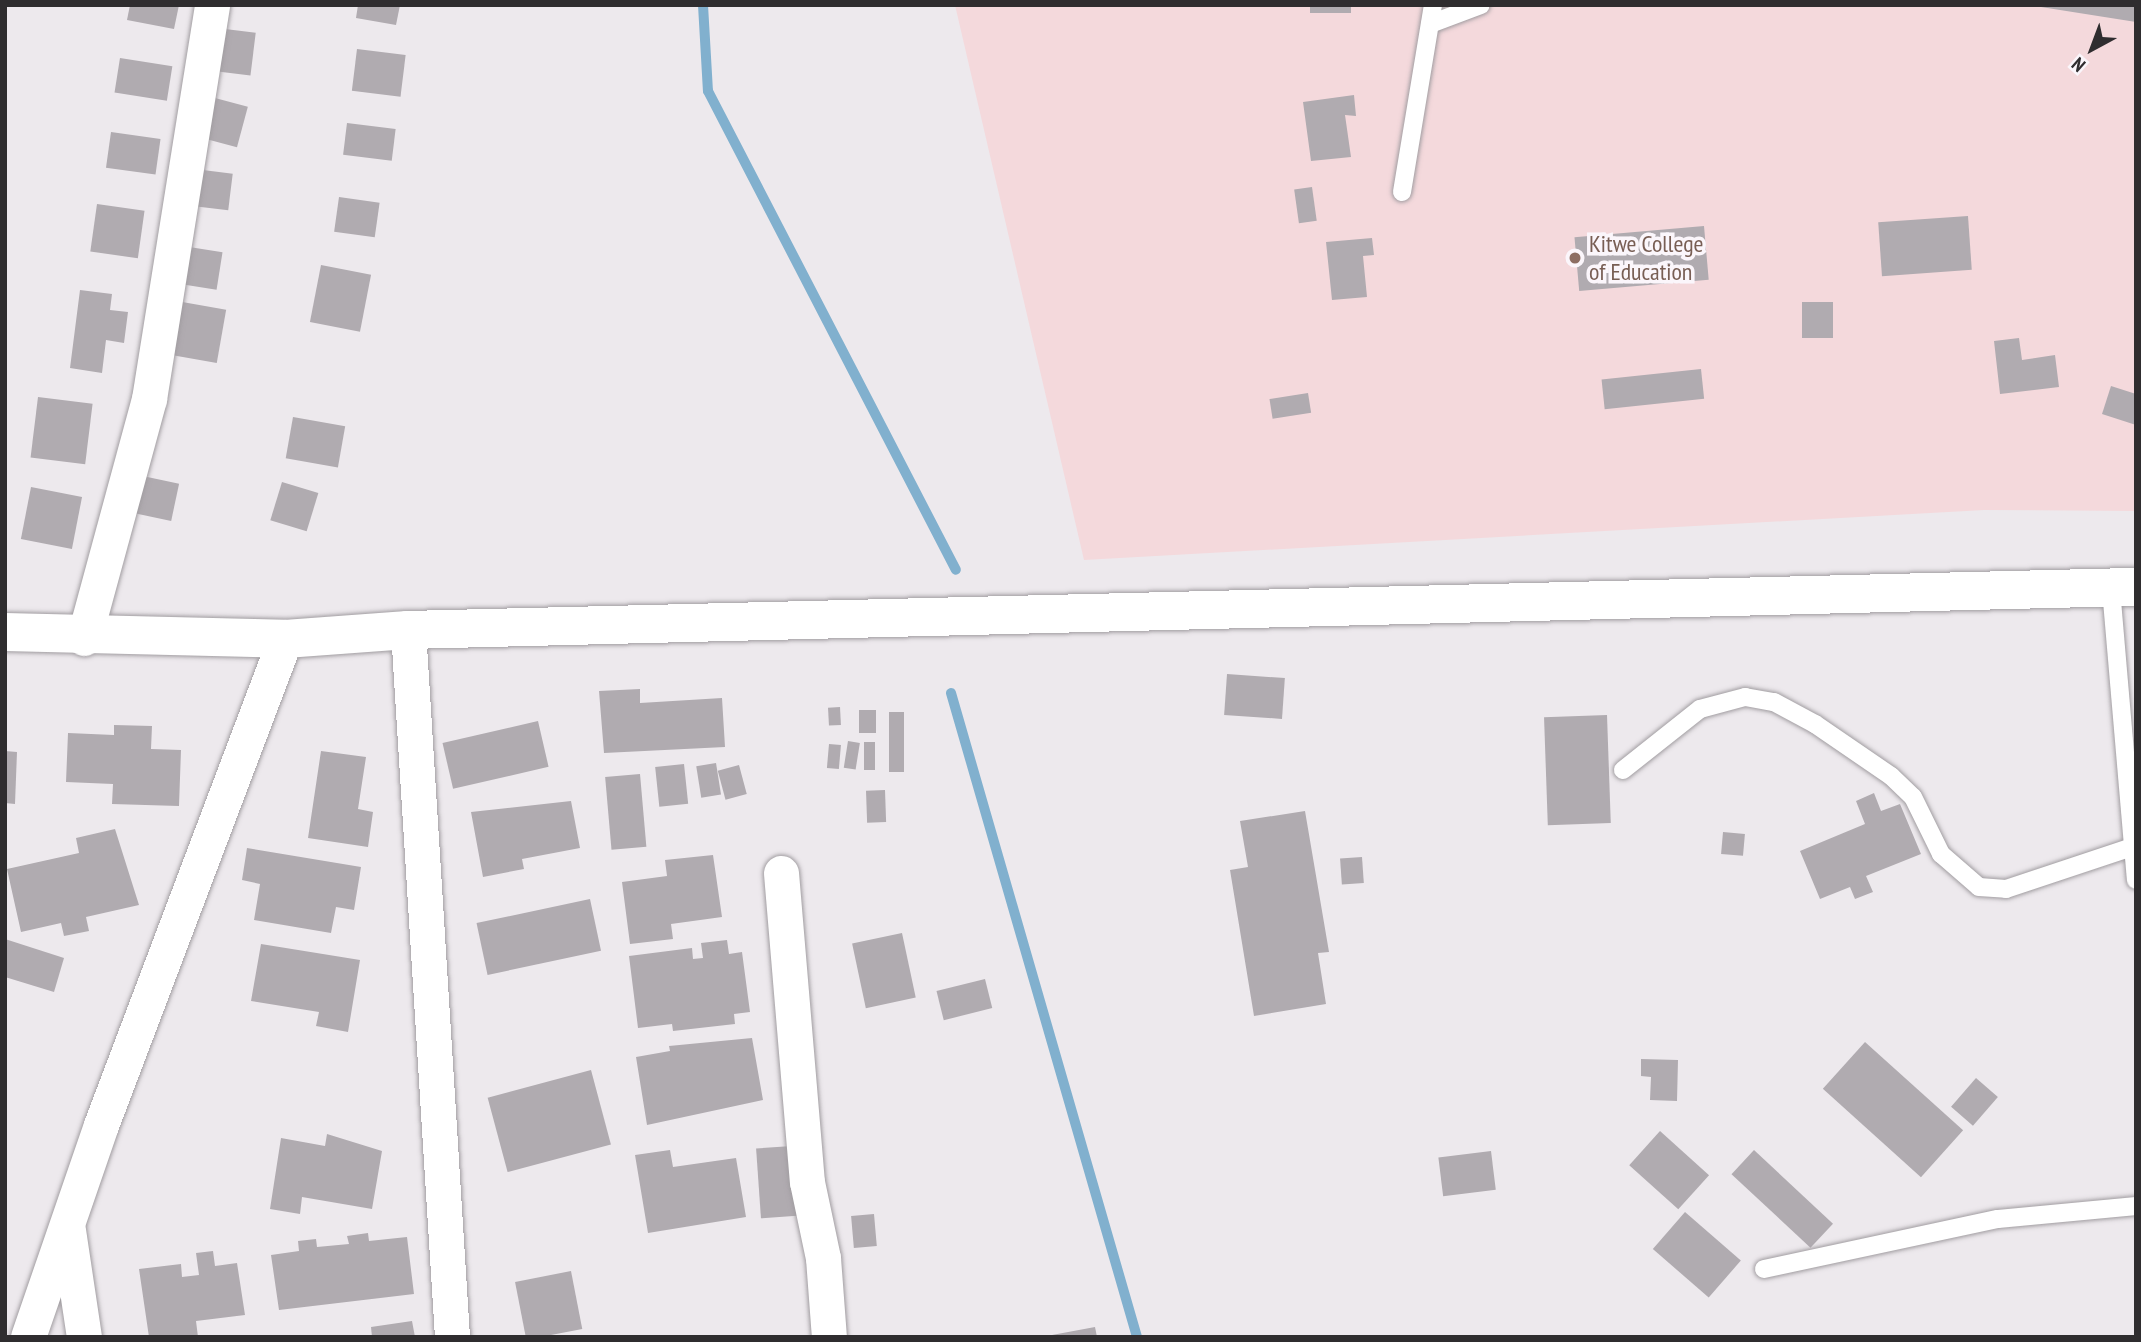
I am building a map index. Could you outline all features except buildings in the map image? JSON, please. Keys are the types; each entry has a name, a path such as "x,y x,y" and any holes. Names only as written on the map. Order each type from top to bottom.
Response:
{"street":[{"path":"83,638 149,399 212,5"},
{"path":"5,632 83,638 285,639 408,630 2124,588"},
{"path":"408,630 452,1337"},
{"path":"28,1337 285,639"},
{"path":"781,873 807,1182 823,1258 829,1337"},
{"path":"67,1225 85,1337"}],"lane":[{"path":"1402,192 1433,5"},
{"path":"1430,24 1481,5"},
{"path":"2124,588 2132,847 2136,880"},
{"path":"1623,770 1700,709 1745,696 1774,702 1815,724 1891,776 1913,797 1941,854 1979,887 2006,889 2132,847"},
{"path":"1764,1269 1998,1219 2136,1206"}],"shaded area":[{"name":"Kitwe College of Education","path":"955,5 2136,5 2136,511 1984,510 1084,560"}],"waterway":[{"path":"703,5 708,91 956,570"},
{"path":"951,693 1137,1337"}],"place":[{"name":"Kitwe College of Education","path":"1575,258"}]}
